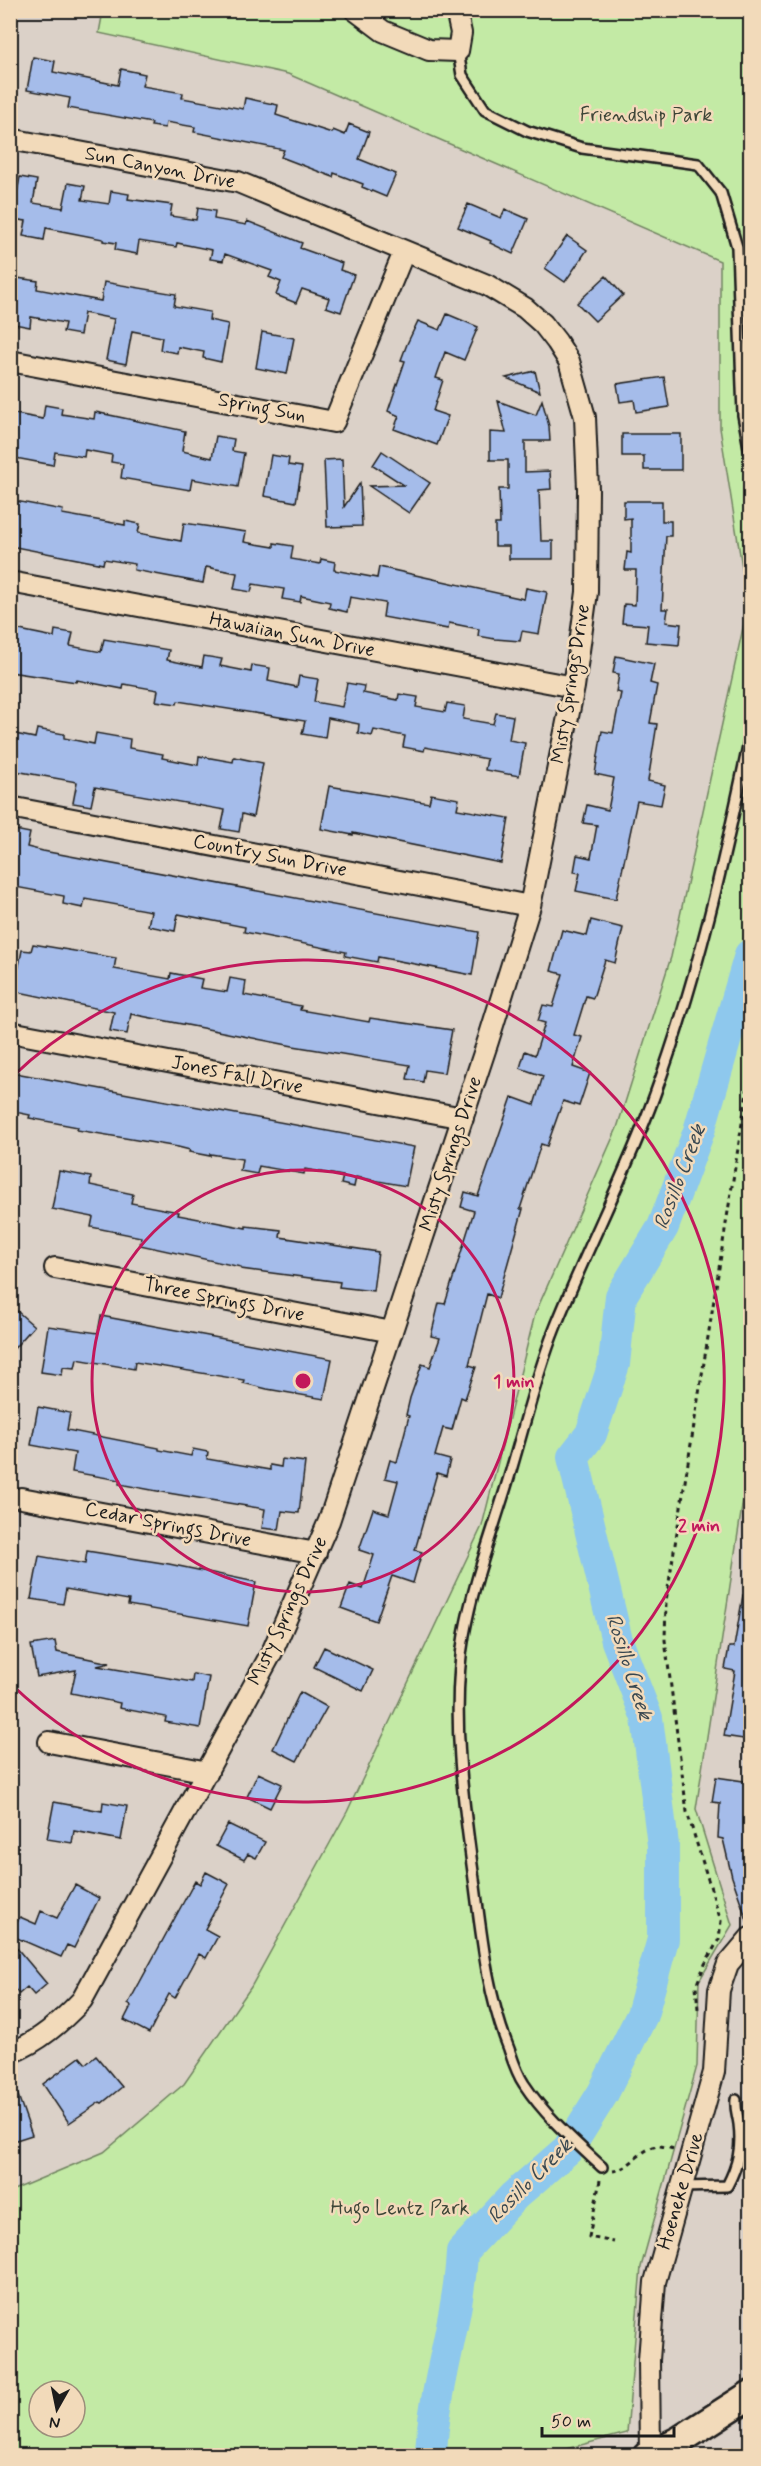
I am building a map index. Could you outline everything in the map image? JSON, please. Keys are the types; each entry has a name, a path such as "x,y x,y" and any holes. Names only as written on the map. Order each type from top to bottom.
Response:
{"street":[{"path":"355,10 383,31 429,50 458,51 460,33 456,10"},
{"name":"Sun Canyon Drive","path":"10,139 238,182 404,252"},
{"name":"Spring Sun","path":"10,361 334,422 404,252"},
{"name":"Misty Springs Drive","path":"10,2053 24,2048 53,2028 82,2000 272,1652 329,1521 463,1118 530,906 574,687 587,591 588,489 585,417 569,361 543,324 513,299 487,285 404,252"},
{"name":"Hawaiian Sun Drive","path":"10,582 574,687"},
{"name":"Country Sun Drive","path":"10,807 530,906"},
{"name":"Jones Fall Drive","path":"10,1032 463,1118"},
{"name":"Three Springs Drive","path":"55,1268 392,1332"},
{"name":"Cedar Springs Drive","path":"21,1498 316,1553"},
{"path":"49,1742 208,1772"},
{"name":"Hoeneke Drive","path":"649,2455 649,2360 655,2282 714,2072 719,1990 728,1964 750,1938"},
{"path":"649,2455 680,2440 750,2395"}],"lane":[{"path":"458,51 462,75 485,110 526,131 582,148 698,164 721,193 737,247 743,415 750,453"},
{"path":"602,2167 545,2114 521,2081 497,2020 484,1953 463,1790 458,1699 464,1637 476,1586 532,1393 554,1331 619,1185 654,1095 684,1003 708,927 750,736"},
{"path":"682,2187 727,2186 738,2165 739,2123 735,2110 736,2100"}],"path":[{"path":"698,2010 696,1986 719,1939 721,1921 687,1812 665,1640 666,1601 750,1073"},
{"path":"614,2242 589,2237 602,2167 609,2171 622,2170 640,2155 658,2146 677,2150"}],"green space":[{"name":"Hugo Lentz Park","path":"103,11 750,11 750,1454 696,1809 732,1925 699,1981 697,2066 641,2267 627,2433 539,2456 11,2456 11,2191 104,2152 184,2084 251,1987 347,1812 482,1526 535,1314 617,1128 671,957 748,605 720,428 720,261 288,74 99,33"}],"building":[{"path":"33,57 55,61 53,72 118,85 121,69 145,74 142,86 183,93 182,98 243,109 245,98 278,105 276,115 332,133 333,130 345,135 349,124 369,132 359,159 396,174 386,197 362,187 363,184 334,173 333,177 281,157 284,150 194,132 195,127 166,122 165,128 151,126 152,123 68,108 70,98 27,90"},
{"path":"20,177 37,180 33,203 63,208 68,183 85,186 82,200 109,204 111,191 129,194 128,199 172,205 170,216 196,220 198,208 215,211 214,219 246,225 247,221 302,243 300,248 342,263 340,270 354,275 341,312 326,307 329,298 302,289 296,303 276,295 281,282 269,277 272,271 225,254 223,261 210,259 212,250 177,243 176,247 139,241 137,254 115,250 116,243 103,241 103,239 46,228 44,240 23,236 26,221 12,219"},
{"path":"468,204 501,218 505,209 528,219 513,254 490,243 491,241 458,227"},
{"path":"567,236 587,250 565,282 545,268"},
{"path":"606,276 623,295 595,321 577,303"},
{"path":"10,277 38,281 37,289 101,301 104,282 176,294 174,306 210,312 209,320 228,324 221,362 203,358 204,352 178,347 177,353 160,350 162,337 132,331 126,364 106,360 114,319 84,313 80,335 63,332 65,323 31,317 30,327 14,324 15,318 10,317"},
{"path":"447,314 478,327 464,360 445,352 436,378 443,380 433,411 448,416 437,445 394,429 399,416 388,411 405,361 401,360 418,321 440,330"},
{"path":"262,332 294,338 287,374 256,368"},
{"path":"535,371 540,392 506,378"},
{"path":"664,377 669,407 636,412 634,400 620,402 617,384"},
{"path":"542,400 549,426 550,441 525,441 525,472 550,471 551,489 539,490 541,541 553,541 553,559 509,559 509,546 495,546 495,524 500,524 499,489 508,489 508,460 490,460 490,432 506,433 498,401 536,415"},
{"path":"45,405 62,408 61,414 94,419 95,412 185,431 182,451 212,458 216,436 234,439 232,451 244,453 238,487 192,479 190,490 121,478 123,464 111,462 112,455 85,450 84,457 55,452 53,465 10,457 10,413 43,419"},
{"path":"622,434 681,434 681,470 644,470 644,456 622,456"},
{"path":"382,451 430,483 409,513 369,486 404,485 373,465"},
{"path":"271,455 289,458 288,465 302,467 296,502 264,496"},
{"path":"342,459 344,507 360,483 362,526 327,527 324,460"},
{"path":"10,500 63,510 62,514 125,525 125,521 140,524 138,533 181,541 184,523 246,532 244,542 274,547 274,543 293,546 291,559 320,564 321,559 335,562 334,570 377,578 379,567 524,599 526,588 547,592 539,634 522,631 520,641 495,639 478,636 479,629 449,623 448,629 383,617 385,603 350,597 347,612 329,608 330,602 301,596 300,602 282,599 284,589 253,584 251,592 234,589 237,573 206,567 203,583 134,570 135,564 104,559 103,564 10,546"},
{"path":"624,501 662,501 662,521 671,521 671,536 666,536 662,609 668,609 666,622 681,624 679,645 646,642 648,625 622,623 624,604 635,605 636,570 625,570 627,552 631,553 631,518 624,519"},
{"path":"10,628 54,637 55,630 73,633 70,646 101,652 104,639 169,650 167,660 202,667 204,656 222,659 220,666 251,672 252,665 270,668 268,681 297,687 299,676 318,679 314,702 342,707 347,683 364,686 363,693 398,700 399,694 418,697 416,707 445,712 447,703 465,706 463,719 493,724 496,713 513,716 509,740 525,743 519,776 485,770 487,759 425,747 424,751 403,747 405,736 374,730 372,736 358,733 359,724 328,718 325,738 302,734 305,721 178,701 177,704 156,701 158,690 124,684 123,689 77,680 76,682 10,672"},
{"path":"616,656 654,664 650,683 657,685 650,723 657,724 648,781 665,785 661,805 637,801 616,899 576,891 580,873 574,872 577,855 591,858 597,825 583,823 587,805 608,810 614,778 595,774 602,731 613,733 621,693 616,692 619,674 613,673"},
{"path":"37,729 64,734 64,738 94,744 96,733 130,739 129,748 163,754 162,758 198,765 199,756 233,762 234,757 263,763 253,817 242,814 239,832 221,829 225,810 95,787 91,806 73,803 77,782 10,770 10,733 35,738"},
{"path":"329,786 429,803 431,794 459,799 457,809 509,818 501,863 353,833 353,835 321,829"},
{"path":"15,830 30,833 27,847 43,851 479,932 472,975 378,957 377,962 345,956 346,952 244,932 245,927 178,914 175,931 148,926 151,911 85,899 83,908 63,904 64,896 10,886 10,851"},
{"path":"591,920 623,928 615,963 605,960 593,998 586,996 574,1035 582,1037 573,1067 590,1073 579,1106 563,1101 547,1146 541,1144 520,1209 523,1209 498,1298 487,1294 469,1365 476,1367 465,1399 461,1397 452,1430 443,1428 435,1456 450,1460 446,1476 437,1473 415,1550 422,1552 413,1583 392,1576 376,1621 341,1608 350,1584 363,1589 374,1555 359,1550 373,1509 389,1514 398,1481 385,1478 390,1460 397,1462 409,1416 406,1415 410,1398 422,1364 430,1367 440,1338 431,1336 439,1303 445,1304 474,1211 461,1207 465,1192 478,1196 512,1097 534,1105 543,1076 520,1068 525,1051 535,1055 545,1023 538,1021 543,1005 553,1007 563,974 551,971 562,930 587,936"},
{"path":"33,944 116,958 114,969 170,979 171,973 202,979 200,988 227,992 230,978 246,981 244,995 301,1006 300,1010 369,1022 370,1018 452,1030 444,1073 425,1070 423,1082 407,1079 410,1065 293,1046 131,1014 127,1034 110,1031 114,1012 14,991 22,950 31,951"},
{"path":"10,1072 414,1147 406,1186 356,1177 354,1187 341,1184 343,1176 305,1169 304,1174 259,1166 257,1174 240,1171 242,1159 189,1152 190,1150 178,1147 77,1130 78,1127 29,1118 30,1115 10,1111"},
{"path":"59,1171 91,1177 90,1185 133,1194 131,1203 179,1212 178,1215 246,1228 246,1226 281,1230 280,1237 378,1252 373,1291 339,1287 340,1282 241,1269 241,1267 140,1245 141,1237 91,1227 93,1217 52,1209"},
{"path":"10,1305 34,1326 10,1353"},
{"path":"101,1316 332,1359 324,1399 267,1389 243,1383 244,1380 135,1362 134,1369 77,1359 75,1368 63,1367 62,1375 41,1372 48,1326 98,1333"},
{"path":"38,1407 70,1413 67,1430 159,1448 159,1450 191,1456 193,1449 208,1452 207,1459 270,1470 270,1465 281,1467 282,1459 305,1462 299,1513 282,1511 279,1530 262,1528 265,1509 119,1484 120,1480 72,1472 75,1453 31,1445"},
{"path":"87,1551 169,1564 256,1582 248,1626 128,1605 129,1600 66,1589 63,1604 31,1599 39,1556 85,1564"},
{"path":"743,1595 750,1596 750,1740 724,1736 735,1671 725,1669 729,1647 734,1647"},
{"path":"55,1641 57,1652 110,1663 97,1666 192,1682 193,1674 209,1677 200,1728 165,1722 166,1717 119,1708 120,1703 71,1693 76,1670 37,1677 31,1645"},
{"path":"324,1647 373,1670 363,1691 314,1667"},
{"path":"300,1692 327,1707 297,1761 273,1749"},
{"path":"258,1773 282,1784 270,1808 247,1797"},
{"path":"716,1777 750,1782 750,1922 748,1923 732,1877 723,1839 718,1838 720,1803 712,1802"},
{"path":"54,1802 102,1811 103,1802 127,1806 121,1840 74,1831 72,1843 47,1839"},
{"path":"228,1824 265,1842 256,1858 248,1854 244,1860 216,1846"},
{"path":"206,1872 229,1884 205,1929 218,1936 206,1958 199,1954 175,1998 169,1994 149,2033 124,2020 131,2006 128,2004 195,1881 200,1884"},
{"path":"75,1885 99,1898 74,1948 67,1945 61,1957 10,1935 20,1917 36,1924 41,1911 57,1918"},
{"path":"10,1940 47,1984 34,1995 27,1987 19,1994 10,1984"},
{"path":"96,2056 122,2087 102,2103 100,2102 69,2123 43,2084 80,2057 86,2064"},
{"path":"10,2081 13,2081 32,2135 10,2142"}],"waterway":[{"name":"Rosillo Creek","path":"431,2456 436,2405 456,2303 462,2252 514,2196 568,2149 603,2093 642,2015 663,1939 663,1845 647,1718 617,1641 573,1457 591,1434 614,1364 621,1296 663,1227 699,1131 750,955"}],"park label":[{"name":"Friendship Park","path":"646,115"}]}
